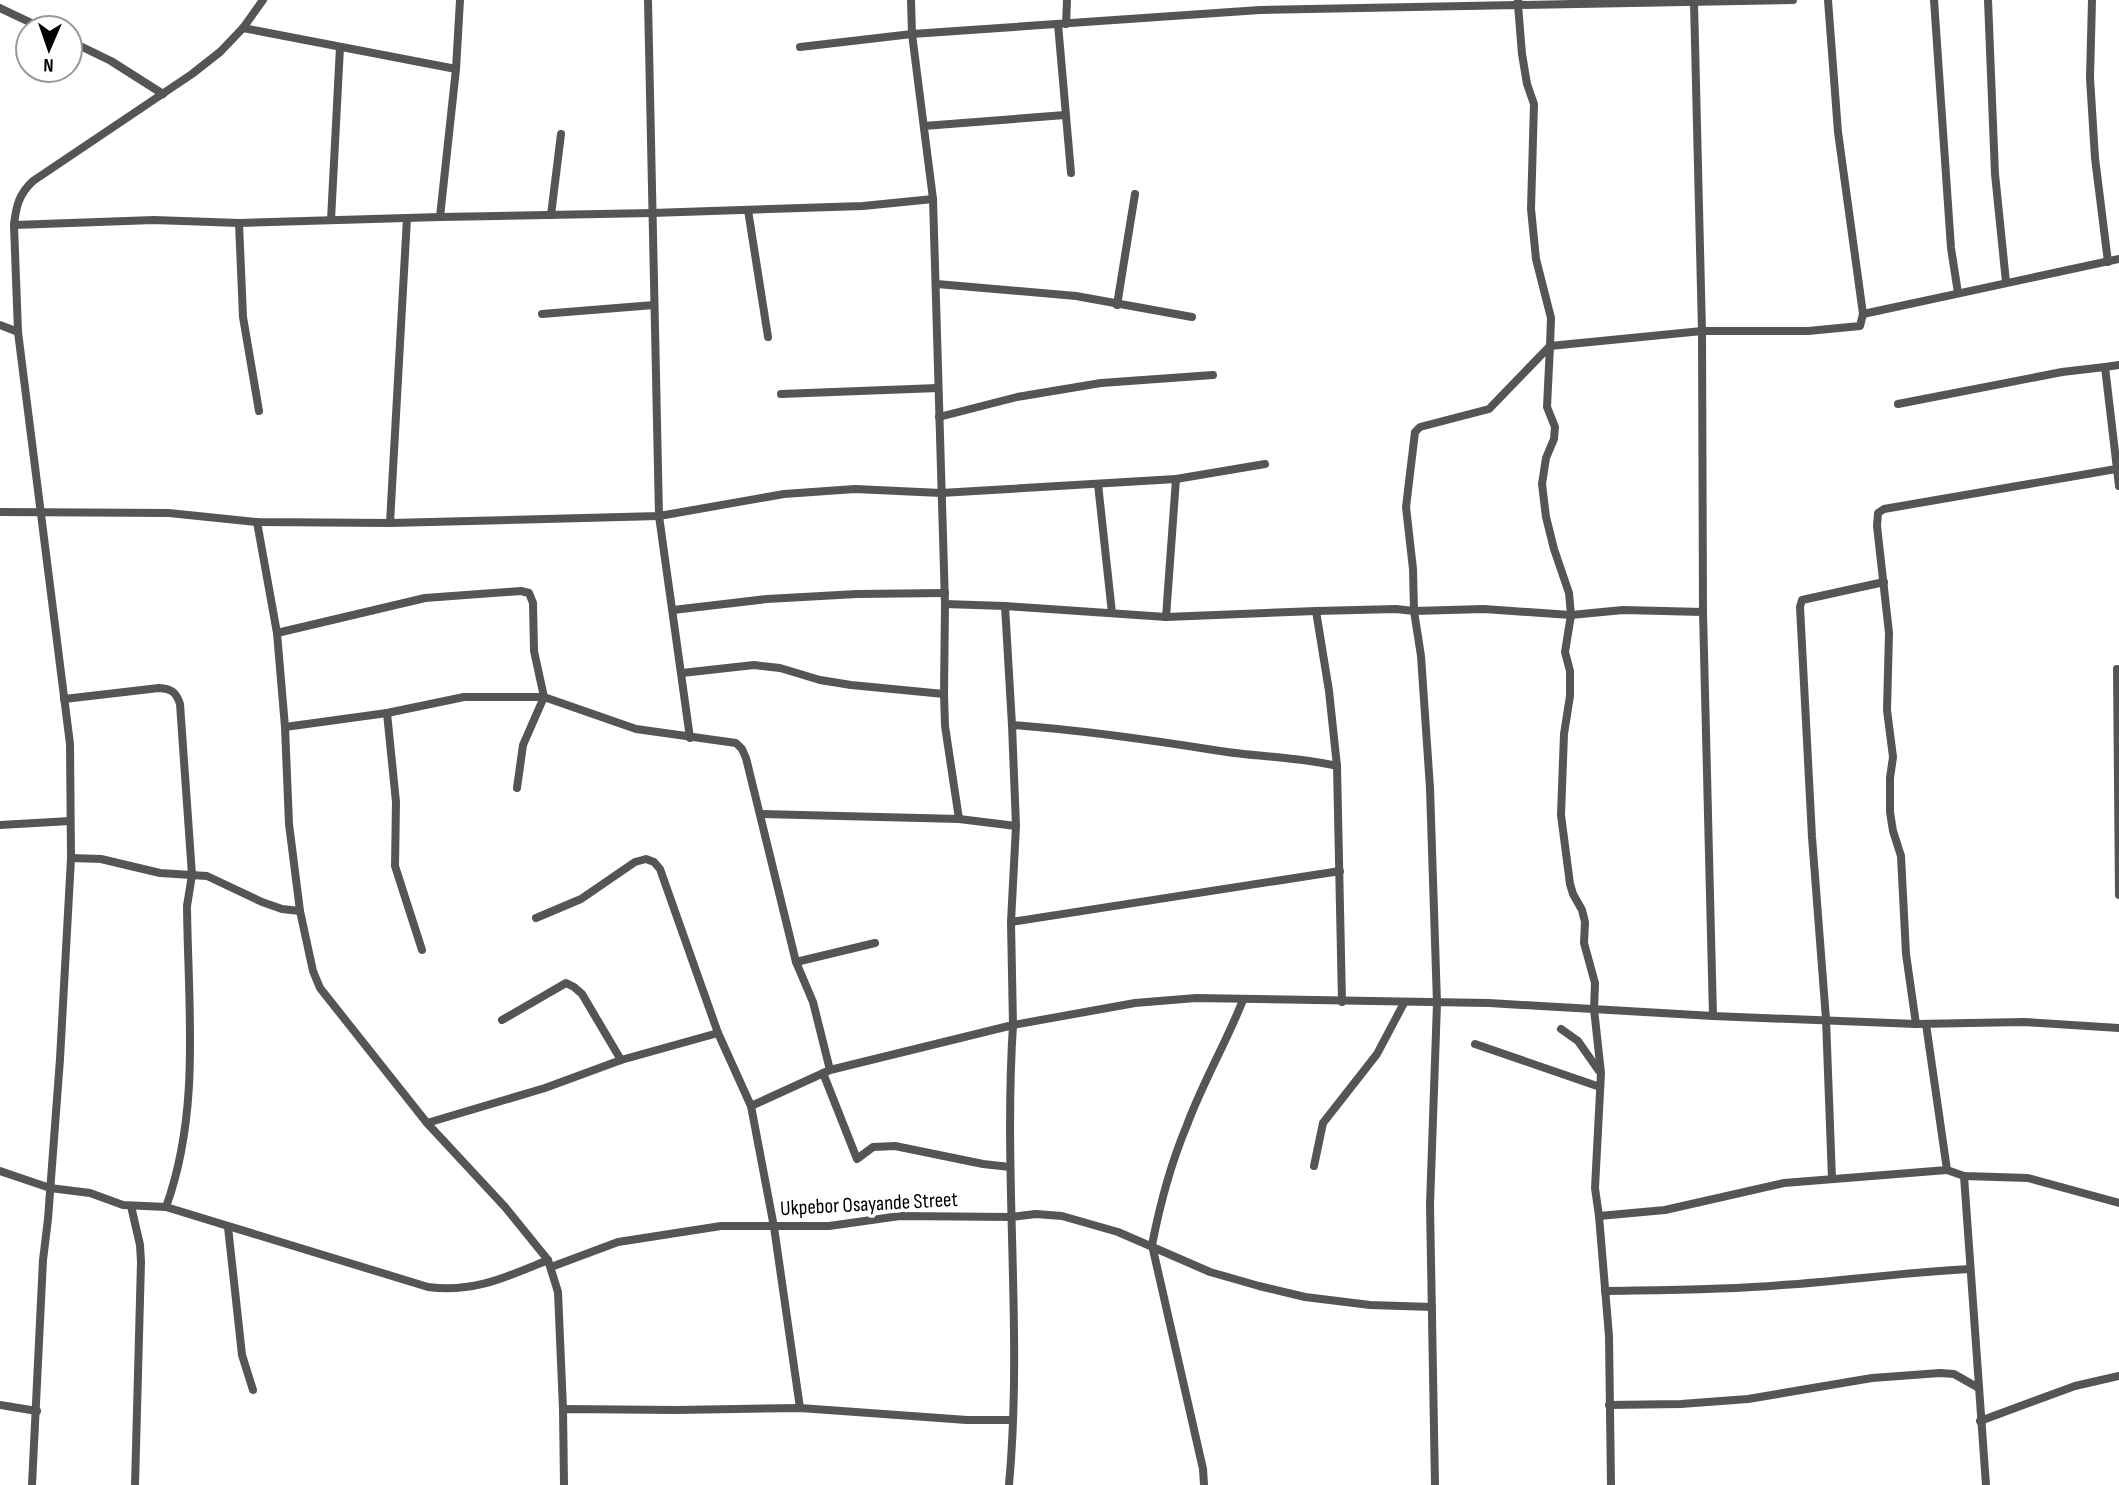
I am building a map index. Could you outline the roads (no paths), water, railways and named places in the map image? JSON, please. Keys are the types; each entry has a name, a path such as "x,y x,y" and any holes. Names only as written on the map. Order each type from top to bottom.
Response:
{"street":[{"path":"32,1485 43,1260 60,1059 71,859 70,744 18,331 15,210 21,193 33,181 163,94 220,52 243,28 263,0"},
{"path":"440,217 456,69 460,0"},
{"path":"648,0 659,516 690,738"},
{"path":"911,0 912,34 933,199 945,593 945,726 959,819"},
{"path":"1067,0 1062,24 1065,115 1071,173"},
{"path":"1260,0 1261,10"},
{"path":"800,47 912,34 1364,4 1793,0"},
{"path":"1435,1485 1430,1205 1437,1003 1430,788 1421,656 1414,611 1413,569 1406,507 1415,432 1420,427 1489,409 1550,346 1702,331 1808,331 1860,326 1863,314 1838,132 1828,0"},
{"path":"1934,0 1951,248 1958,293"},
{"path":"1988,0 1995,174 2006,282"},
{"path":"2092,0 2091,78 2095,158 2108,262"},
{"path":"1518,2 1522,54 1527,84 1534,104 1531,209 1536,259 1551,318 1546,407 1555,427 1542,484 1546,517 1569,593 1571,615 1565,644 1570,671 1570,696 1564,734 1561,815 1570,884 1582,910 1587,958 1594,972 1594,1009 1601,1073 1595,1188 1609,1336 1611,1485"},
{"path":"1694,2 1702,331 1703,612 1713,1016"},
{"path":"243,28 456,69"},
{"path":"331,220 340,47"},
{"path":"84,48 111,61 163,94"},
{"path":"924,125 1065,115"},
{"path":"551,215 561,134"},
{"path":"1117,305 1135,194"},
{"path":"14,225 154,220 239,223 652,214 863,206 933,199"},
{"path":"748,210 768,337"},
{"path":"390,523 407,218"},
{"path":"239,223 243,317 259,411"},
{"path":"1863,314 2119,260"},
{"path":"937,284 1076,296 1192,317"},
{"path":"542,314 654,304"},
{"path":"0,325 18,331"},
{"path":"1898,404 2062,372 2119,365"},
{"path":"2105,367 2119,486"},
{"path":"939,417 1017,397 1101,383 1213,375"},
{"path":"781,394 938,388"},
{"path":"0,512 43,514 114,511 169,513 257,522 390,523 659,516 784,494 855,489 941,493 1098,484 1177,479 1265,464"},
{"path":"1947,1170 1906,954 1901,856 1890,812 1893,757 1887,710 1889,633 1877,526 1878,513 1884,509 2116,469"},
{"path":"1166,617 1177,479"},
{"path":"1098,484 1112,613"},
{"path":"257,522 277,633 289,824 300,911 313,971 320,988 427,1123 505,1207 549,1263 558,1292 564,1485"},
{"path":"1832,1179 1826,1019 1812,837 1800,607 1802,600 1809,597 1884,582"},
{"path":"277,633 425,598 521,591 529,593 533,603 534,651 544,697 523,746 517,788"},
{"path":"673,610 767,599 945,593"},
{"path":"945,604 1166,617 1396,609 1483,609 1571,615 1623,610 1703,612"},
{"path":"1005,606 1016,826 1011,922 1013,1025 1010,1167 1016,1360 1009,1485"},
{"path":"1316,611 1329,691 1337,766 1342,1002"},
{"path":"682,673 754,665 780,668 820,680 851,685 944,695"},
{"path":"2117,669 2119,895"},
{"path":"64,699 159,688 170,689 177,695 180,704 192,875 187,906 189,1100 183,1147 166,1207"},
{"path":"285,727 387,713 464,697 544,697 636,729 736,743 743,749 796,962 813,1002 827,1071 857,1159 873,1147 895,1146 1010,1167"},
{"path":"387,713 396,802 395,866 422,950"},
{"path":"1013,725 1149,738 1222,751 1307,759 1337,766"},
{"path":"761,814 959,819 1016,826"},
{"path":"0,825 70,821"},
{"path":"71,859 101,859 160,873 207,876 262,902 282,909 300,911"},
{"path":"536,918 581,899 635,862 646,859 654,862 660,869 718,1033 751,1106 774,1227 800,1408"},
{"path":"1011,922 1340,871"},
{"path":"796,962 875,943"},
{"path":"502,1020 566,983 582,994 621,1059"},
{"path":"751,1106 827,1071 1013,1025 1155,1001 1196,998 1489,1003 1713,1016 1921,1024 2024,1022 2119,1028"},
{"path":"1204,1485 1203,1469 1152,1245 1162,1202 1187,1124 1243,1000"},
{"path":"1314,1166 1323,1123 1377,1054 1404,1003"},
{"path":"1561,1029 1578,1041 1601,1073"},
{"path":"427,1123 544,1088 621,1059 718,1033"},
{"path":"1475,1044 1600,1087"},
{"path":"1599,1216 1665,1210 1784,1183 1947,1170 1964,1176 2028,1178 2119,1203"},
{"name":"Ukpebor Osayande Street","path":"0,1171 50,1188 90,1193 131,1206 166,1207 428,1287 449,1290 470,1288 618,1242 721,1226 829,1226 900,1216 1011,1217 1036,1214 1062,1216 1097,1225 1152,1245 1172,1257 1210,1272 1305,1297 1370,1305 1432,1307"},
{"path":"1964,1176 1986,1485"},
{"path":"131,1206 141,1245 135,1485"},
{"path":"228,1227 242,1356 253,1390"},
{"path":"1605,1291 1707,1290 1970,1269"},
{"path":"1609,1405 1681,1404 1748,1399 1872,1378 1940,1373 1954,1374 1978,1387"},
{"path":"1980,1421 2075,1386 2119,1376"},
{"path":"0,1405 37,1411"},
{"path":"563,1409 800,1408 967,1420 1013,1420"}]}
